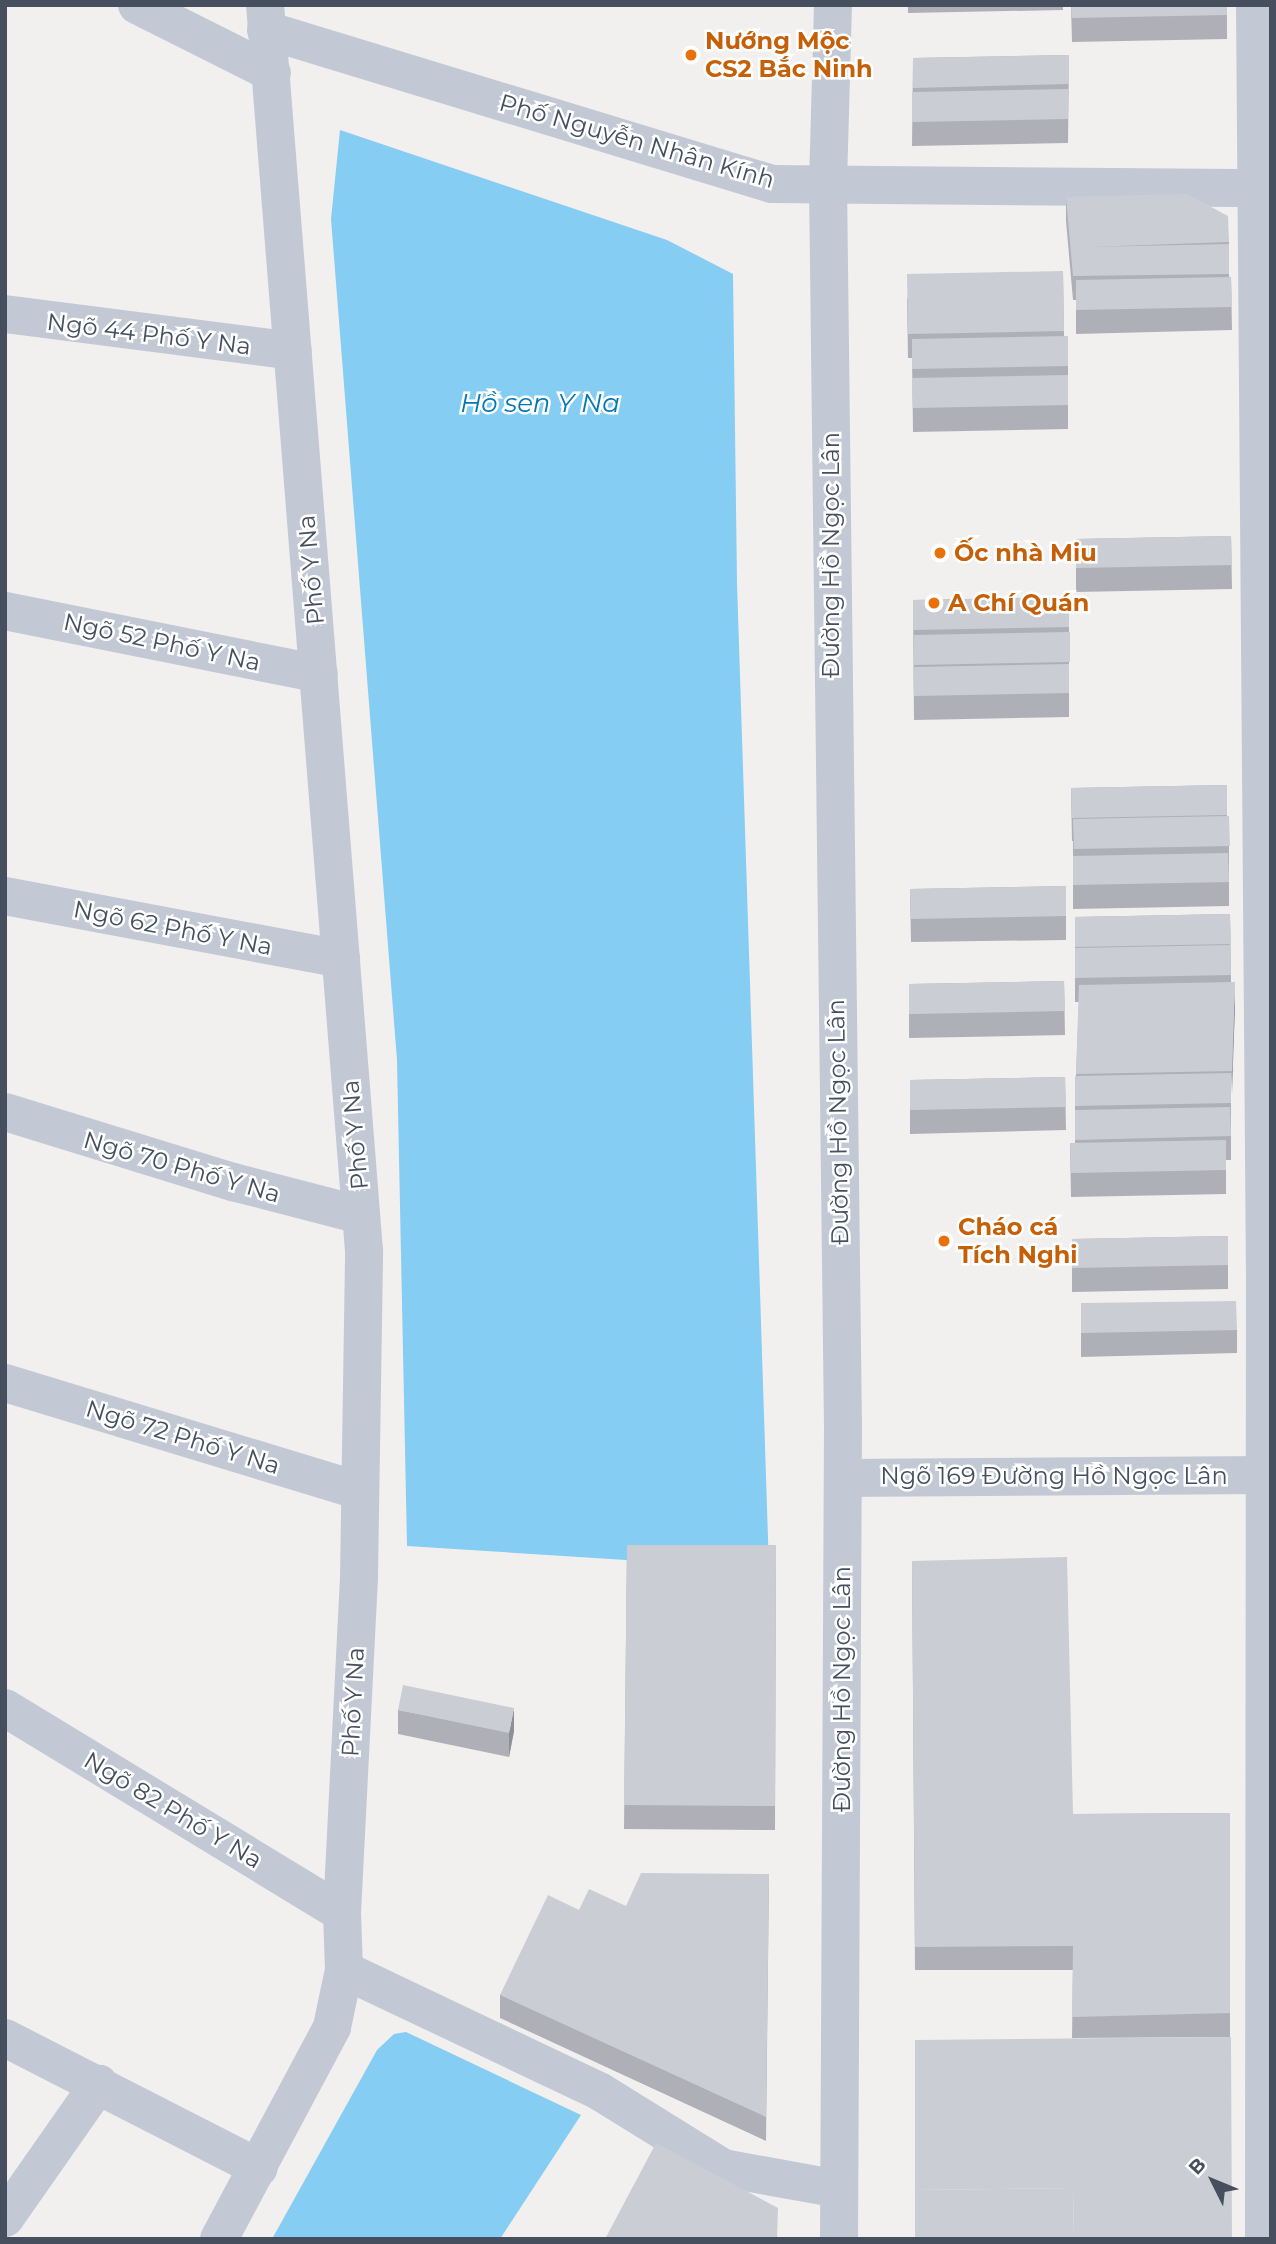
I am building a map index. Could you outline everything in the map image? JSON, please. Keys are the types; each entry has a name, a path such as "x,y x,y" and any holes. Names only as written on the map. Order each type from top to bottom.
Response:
{"street":[{"path":"137,5 272,73"},
{"name":"Đường Hồ Ngọc Lân","path":"833,5 828,183 843,1478 839,2239"},
{"path":"1255,5 1264,188 1268,1270 1264,1475 1267,1672 1264,2239"},
{"name":"Phố Y Na","path":"219,2239 332,2027 344,1970 342,1913 360,1491 361,1215 266,17"},
{"name":"Phố Nguyễn Nhân Kính","path":"266,17 772,184 1264,188"},
{"name":"Ngõ 44 Phố Y Na","path":"5,314 293,351"},
{"name":"Ngõ 52 Phố Y Na","path":"5,611 319,674"},
{"name":"Ngõ 62 Phố Y Na","path":"5,896 341,959"},
{"name":"Ngõ 70 Phố Y Na","path":"5,1112 207,1175 361,1215"},
{"name":"Ngõ 72 Phố Y Na","path":"5,1382 360,1491"},
{"name":"Ngõ 169 Đường Hồ Ngọc Lân","path":"843,1478 1264,1475"},
{"name":"Ngõ 82 Phố Y Na","path":"5,1708 342,1913"},
{"path":"344,1970 599,2091 715,2164 741,2174 838,2189"},
{"path":"5,2038 259,2168"},
{"path":"5,2218 99,2084"}],"water":[{"name":"Hồ sen Y Na","path":"340,130 667,240 733,274 737,583 769,1569 407,1546 397,1060 331,219"},
{"path":"406,2032 581,2115 500,2239 272,2239 377,2050 394,2034"}],"building":[{"path":"1071,5 1227,5 1227,15 1072,18"},
{"path":"1069,55 1069,84 913,88 913,58"},
{"path":"1068,89 1068,119 912,122 912,92"},
{"path":"1187,194 1228,216 1229,242 1091,247 1229,244 1229,274 1073,276 1066,197"},
{"path":"1063,271 1064,331 908,334 907,274"},
{"path":"1231,277 1232,307 1076,310 1076,280"},
{"path":"1068,336 1068,366 912,369 912,339"},
{"path":"1068,375 1068,405 913,408 912,378"},
{"path":"1231,536 1232,565 1076,568 1076,539"},
{"path":"1069,597 1069,627 913,630 913,600"},
{"path":"1070,632 1070,662 914,665 914,635"},
{"path":"1069,664 1069,693 914,696 913,667"},
{"path":"1227,785 1227,815 1072,818 1071,788"},
{"path":"1229,816 1230,846 1074,849 1073,819"},
{"path":"1228,853 1229,882 1073,885 1073,856"},
{"path":"1066,886 1066,916 911,919 910,889"},
{"path":"1230,914 1231,944 1075,947 1075,917"},
{"path":"1230,945 1231,975 1075,978 1075,948"},
{"path":"1064,981 1065,1011 909,1014 909,984"},
{"path":"1235,982 1232,1071 1076,1074 1079,985"},
{"path":"1231,1073 1231,1103 1075,1106 1075,1076"},
{"path":"1065,1077 1066,1107 910,1110 910,1080"},
{"path":"1230,1107 1231,1136 1075,1140 1075,1110"},
{"path":"1226,1140 1226,1170 1071,1173 1070,1143"},
{"path":"1228,1236 1228,1265 1072,1268 1072,1239"},
{"path":"1236,1301 1237,1330 1081,1333 1081,1303"},
{"path":"627,1545 776,1545 775,1806 624,1805"},
{"path":"1067,1557 1073,1814 1230,1813 1230,2013 1072,2017 1073,1946 915,1947 912,1561"},
{"path":"403,1685 514,1708 509,1733 398,1710"},
{"path":"641,1873 769,1874 766,2117 500,1995 548,1895 579,1910 589,1889 626,1906"},
{"path":"1231,2037 1232,2239 1074,2239 1073,2188 915,2190 915,2040"},
{"path":"656,2143 778,2208 777,2239 605,2239"},
{"path":"1073,2188 1074,2239 915,2239 915,2190"}],"place":[{"name":"Nướng Mộc CS2 Bắc Ninh","path":"691,55"},
{"name":"Ốc nhà Miu","path":"940,553"},
{"name":"A Chí Quán","path":"934,603"},
{"name":"Cháo cá Tích Nghi","path":"944,1241"}]}
